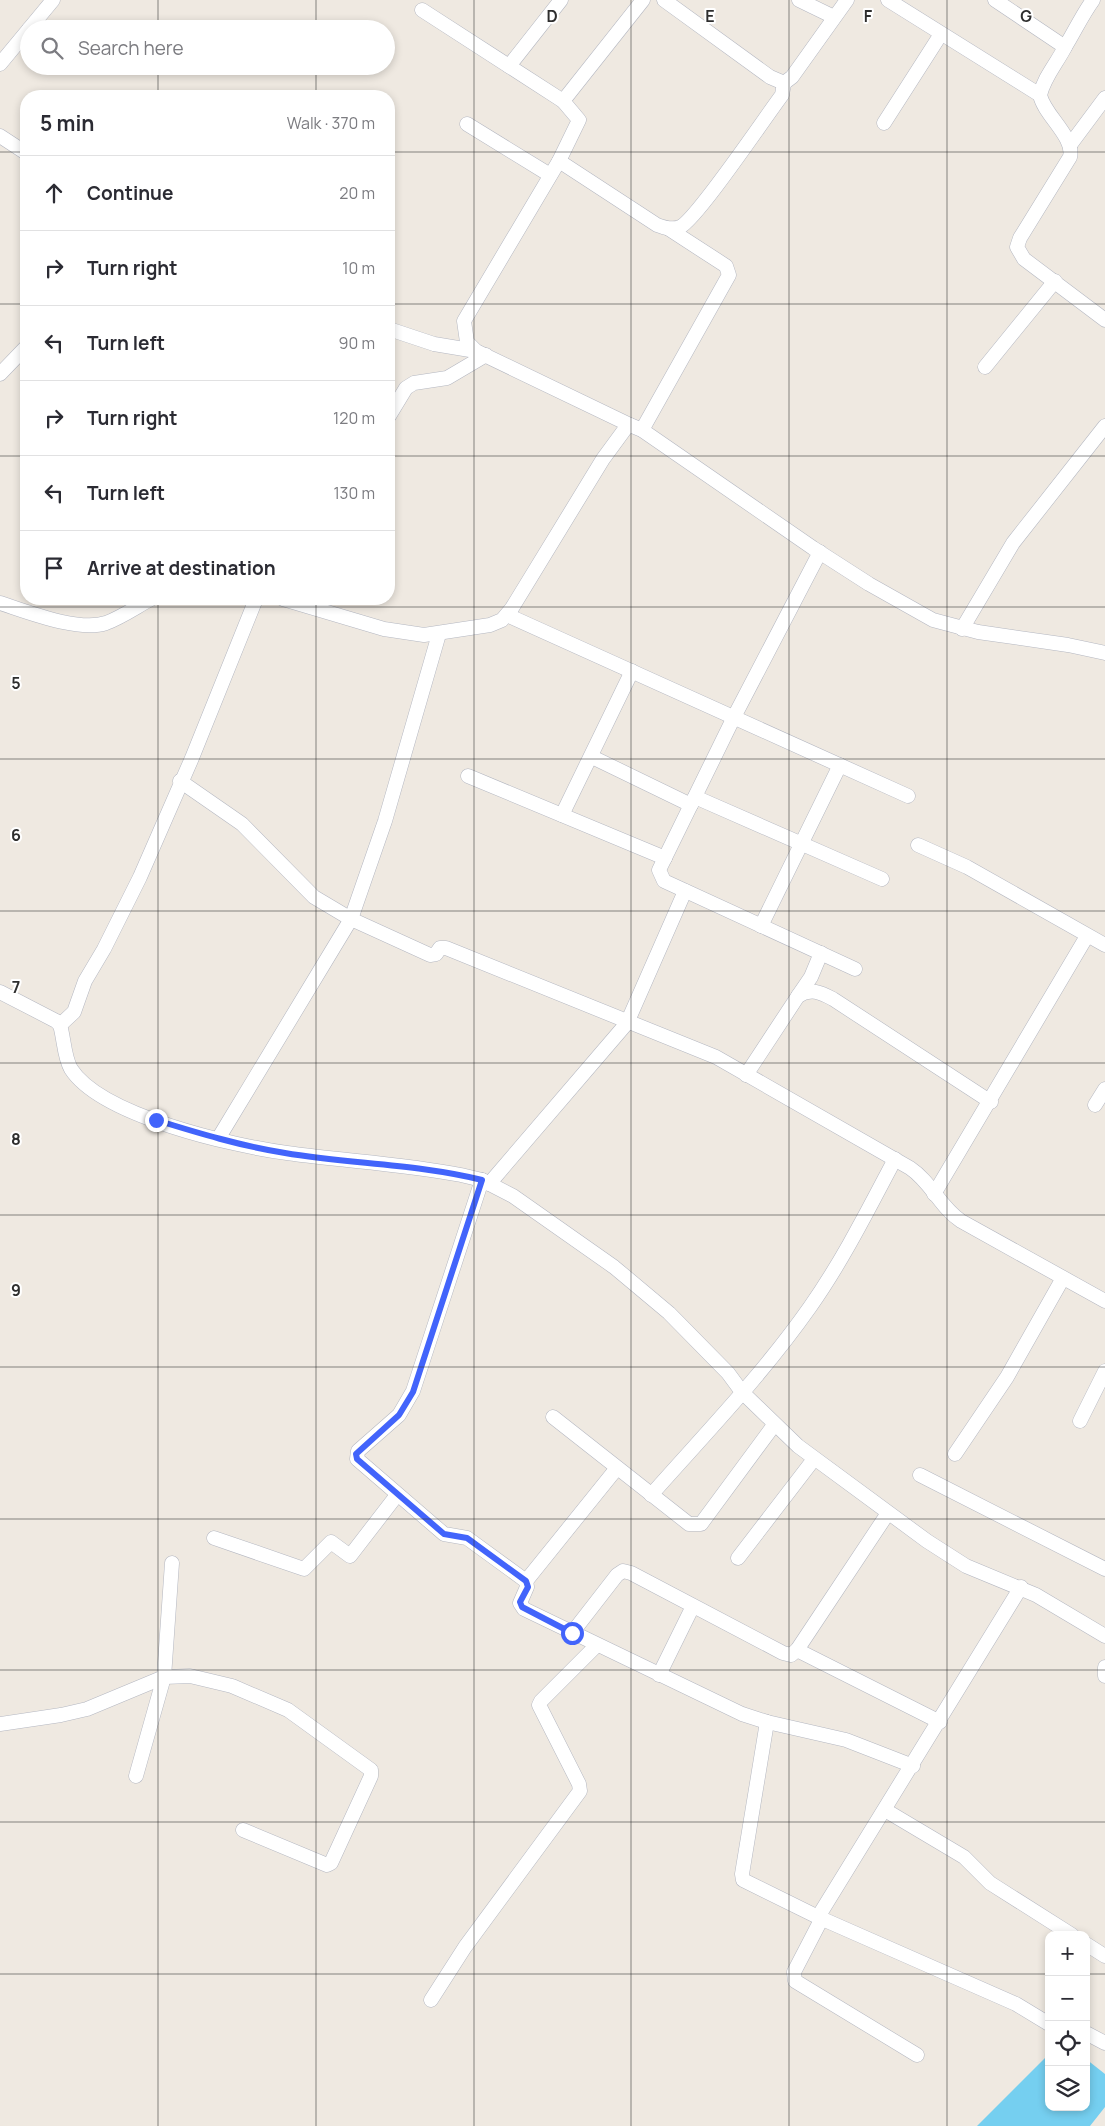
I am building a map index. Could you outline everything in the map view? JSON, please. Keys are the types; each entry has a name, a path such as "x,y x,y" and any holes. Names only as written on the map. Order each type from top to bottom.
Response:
{"street":[{"path":"36,20 53,0"},
{"path":"510,66 561,0"},
{"path":"563,101 643,0"},
{"path":"664,0 770,77 784,83"},
{"path":"799,0 834,17"},
{"path":"669,229 679,227 685,223 701,204 782,95 784,83 792,77 847,0"},
{"path":"888,0 1040,95 1046,108 1070,145 1071,152 1068,161 1020,238 1018,247 1024,259 1105,320"},
{"path":"996,0 1065,47"},
{"path":"1040,95 1046,77 1065,47 1081,16 1093,0"},
{"path":"422,10 563,101 577,116 579,124 464,321 467,342 481,353 636,428 869,584 933,620 962,629 1068,645 1105,653"},
{"path":"884,123 941,34"},
{"path":"0,64 20,40"},
{"path":"1070,145 1105,98"},
{"path":"467,124 550,175"},
{"path":"0,136 20,150"},
{"path":"558,161 726,266 729,275 636,428"},
{"path":"985,367 1055,281"},
{"path":"395,332 434,344 481,353"},
{"path":"0,374 20,353"},
{"path":"395,404 406,388 414,384 447,378 481,353"},
{"path":"0,354 13,360"},
{"path":"962,629 1014,543 1105,426"},
{"path":"310,605 384,629 406,633 439,634 490,625 507,615 603,459 625,429 636,428"},
{"path":"820,552 734,717 659,870 660,876 664,881 855,969"},
{"path":"0,603 57,620 94,625 122,616 141,605"},
{"path":"60,1025 74,1012 85,981 129,900 253,605"},
{"path":"507,615 908,796"},
{"path":"218,1139 350,919 385,821 439,634"},
{"path":"562,816 632,671"},
{"path":"592,757 882,879"},
{"path":"761,926 840,765"},
{"path":"468,776 665,858"},
{"path":"180,781 232,815 300,886 314,898 350,919 430,955 436,954 440,948 446,948 716,1057 920,1175 946,1210 961,1221 1105,1301"},
{"path":"918,845 967,867 1105,945"},
{"path":"685,891 628,1023 486,1182 413,1392 399,1415 356,1454 357,1459 444,1534 467,1538 526,1581 528,1587 521,1606 572,1633 742,1714 767,1722 846,1740 913,1766"},
{"path":"934,1194 1087,936"},
{"path":"746,1075 811,977 821,953"},
{"path":"798,996 805,992 815,991 833,998 990,1102"},
{"path":"0,992 50,1016 60,1025 70,1068 87,1086 105,1098 133,1112 218,1139 286,1153 440,1171 486,1182 530,1207 644,1290 718,1362 742,1392 774,1425 814,1460 966,1566 1021,1587 1105,1636"},
{"path":"1095,1105 1105,1088"},
{"path":"651,1495 742,1392 809,1309 834,1271 895,1159"},
{"path":"955,1454 1007,1377 1063,1278"},
{"path":"1080,1421 1105,1371"},
{"path":"553,1417 690,1524 699,1525 774,1425"},
{"path":"738,1558 814,1460"},
{"path":"526,1581 617,1468"},
{"path":"920,1475 1105,1569"},
{"path":"214,1538 304,1569 331,1542 350,1556 397,1495"},
{"path":"572,1633 617,1575 623,1571 631,1573 783,1654 790,1655 797,1650 888,1513"},
{"path":"136,1776 164,1677 172,1563"},
{"path":"917,2055 795,1981 794,1972 820,1918 1021,1587"},
{"path":"659,1675 694,1606"},
{"path":"431,2000 465,1947 580,1791 579,1784 539,1705 541,1700 597,1645"},
{"path":"797,1650 940,1722"},
{"path":"1105,1667 1105,1676"},
{"path":"0,1724 32,1721 87,1709 164,1677 190,1676 206,1679 270,1701 288,1710 371,1770 371,1776 339,1846 331,1863 327,1866 243,1830"},
{"path":"767,1722 742,1874 743,1880 820,1918 1016,2004 1045,2022"},
{"path":"885,1810 964,1857 990,1883 1066,1931"},
{"path":"1090,1947 1105,1956"},
{"path":"1090,2035 1105,2043"}],"water":[{"path":"1045,2058 1045,2111 1090,2111 1090,2062 1105,2074 1105,2107 1090,2126 977,2126"}],"route":[{"path":"156,1120 218,1139 286,1153 440,1171 482,1180 428,1351 413,1392 399,1415 356,1454 357,1459 444,1534 464,1536 526,1581 528,1587 520,1602 522,1607 572,1633"}]}
